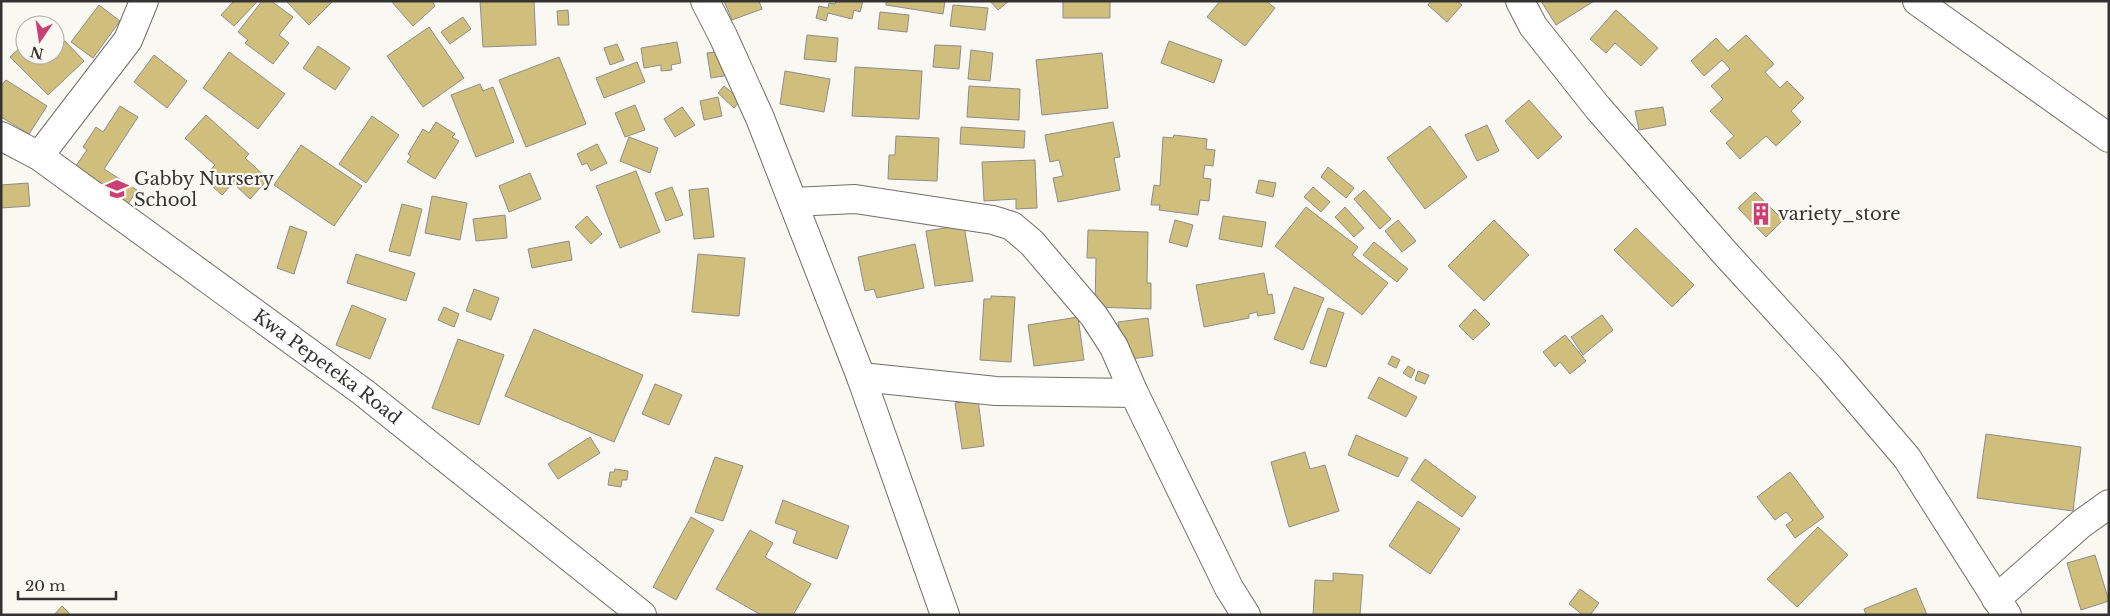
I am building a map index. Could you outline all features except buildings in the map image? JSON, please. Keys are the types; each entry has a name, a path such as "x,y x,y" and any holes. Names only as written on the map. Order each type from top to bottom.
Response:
{"street":[{"path":"39,156 128,40 144,1"},
{"path":"704,1 723,36 760,118 793,202 861,377 945,615"},
{"path":"1520,1 1533,26 1598,108 1724,252 1831,369 1907,458 2001,607 2081,524 2109,504"},
{"path":"1926,4 2109,138"},
{"name":"Kwa Pepeteka Road","path":"1,136 39,156 363,392 642,615"},
{"path":"793,202 855,199 993,220 1012,226 1032,243 1094,316 1114,347 1134,393 1229,588 1246,615"},
{"path":"861,377 949,388 996,391 1134,393"}],"place":[{"name":"Gabby Nursery School","path":"117,189"},
{"name":"variety_store","path":"1761,214"}]}
